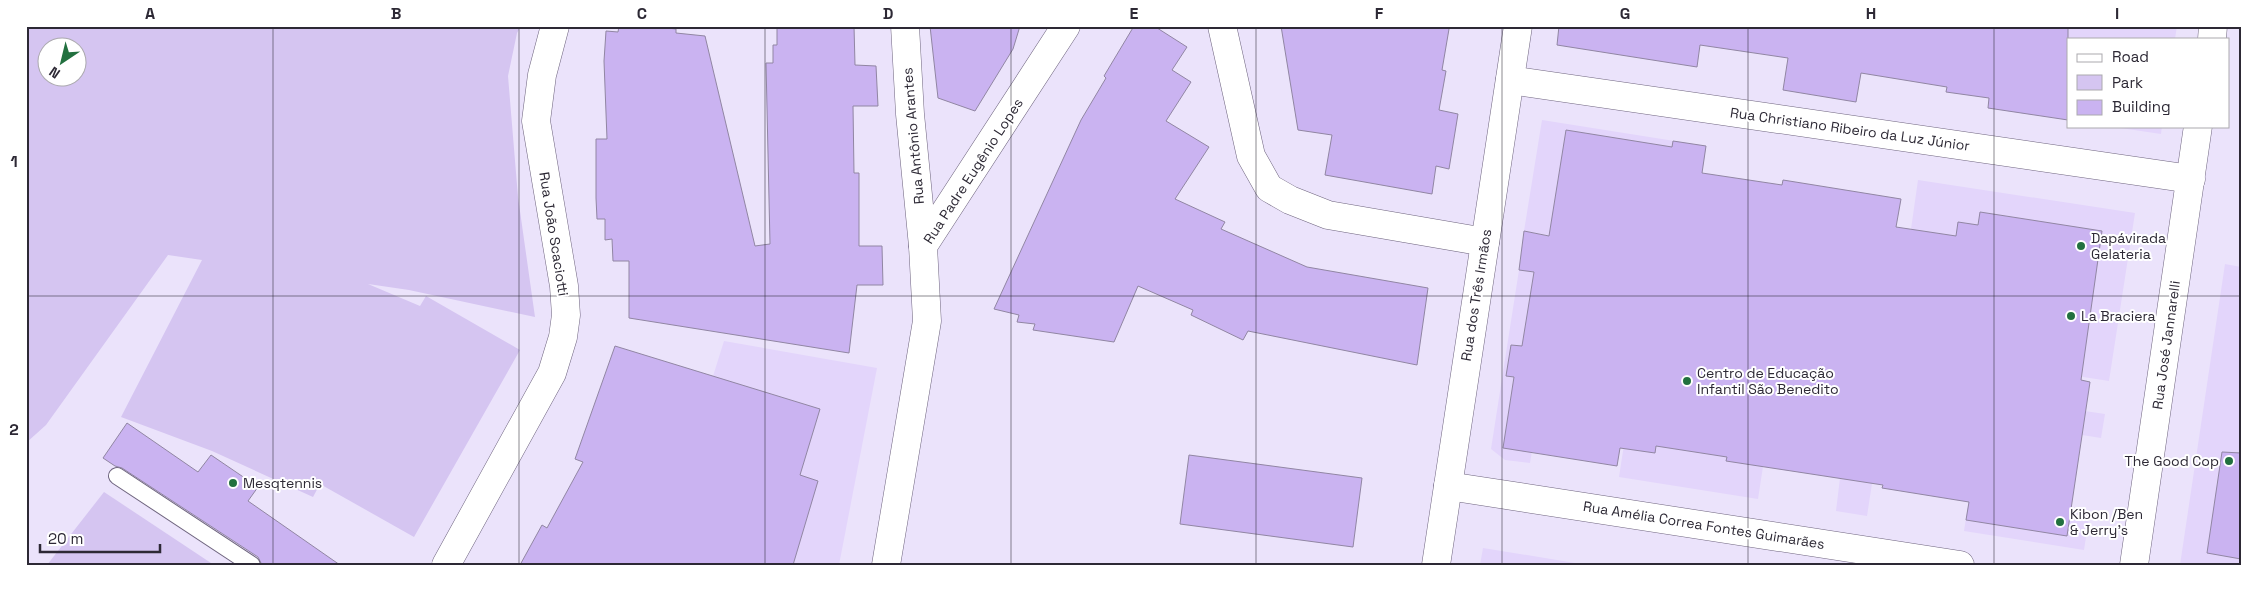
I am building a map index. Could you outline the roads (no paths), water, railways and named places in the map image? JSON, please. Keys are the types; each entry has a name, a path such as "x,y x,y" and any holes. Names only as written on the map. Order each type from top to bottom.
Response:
{"street":[{"name":"Rua João Scaciotti","path":"446,565 552,373 564,337 566,315 564,286 536,120 542,75 555,26"},
{"name":"Rua Antônio Arantes","path":"905,26 910,114 923,246"},
{"name":"Rua Padre Eugênio Lopes","path":"886,565 927,321 923,246 1066,26"},
{"path":"1222,26 1251,156 1270,188 1290,200 1328,215 1485,242"},
{"name":"Rua dos Três Irmãos","path":"1436,565 1518,26"},
{"name":"Rua Christiano Ribeiro da Luz Júnior","path":"1510,80 2190,179"},
{"name":"Rua José Jannarelli","path":"2134,565 2198,128"},
{"name":"Rua Amélia Correa Fontes Guimarães","path":"1448,486 1960,565"}],"lane":[{"path":"117,476 252,565"}],"place":[{"name":"Dapávirada Gelateria","path":"2081,246"},
{"name":"La Braciera","path":"2071,316"},
{"name":"Centro de Educação Infantil São Benedito","path":"1687,381"},
{"name":"The Good Cop","path":"2229,461"},
{"name":"Mesqtennis","path":"233,483"},
{"name":"Kibon /Ben & Jerry's","path":"2060,522"}]}
